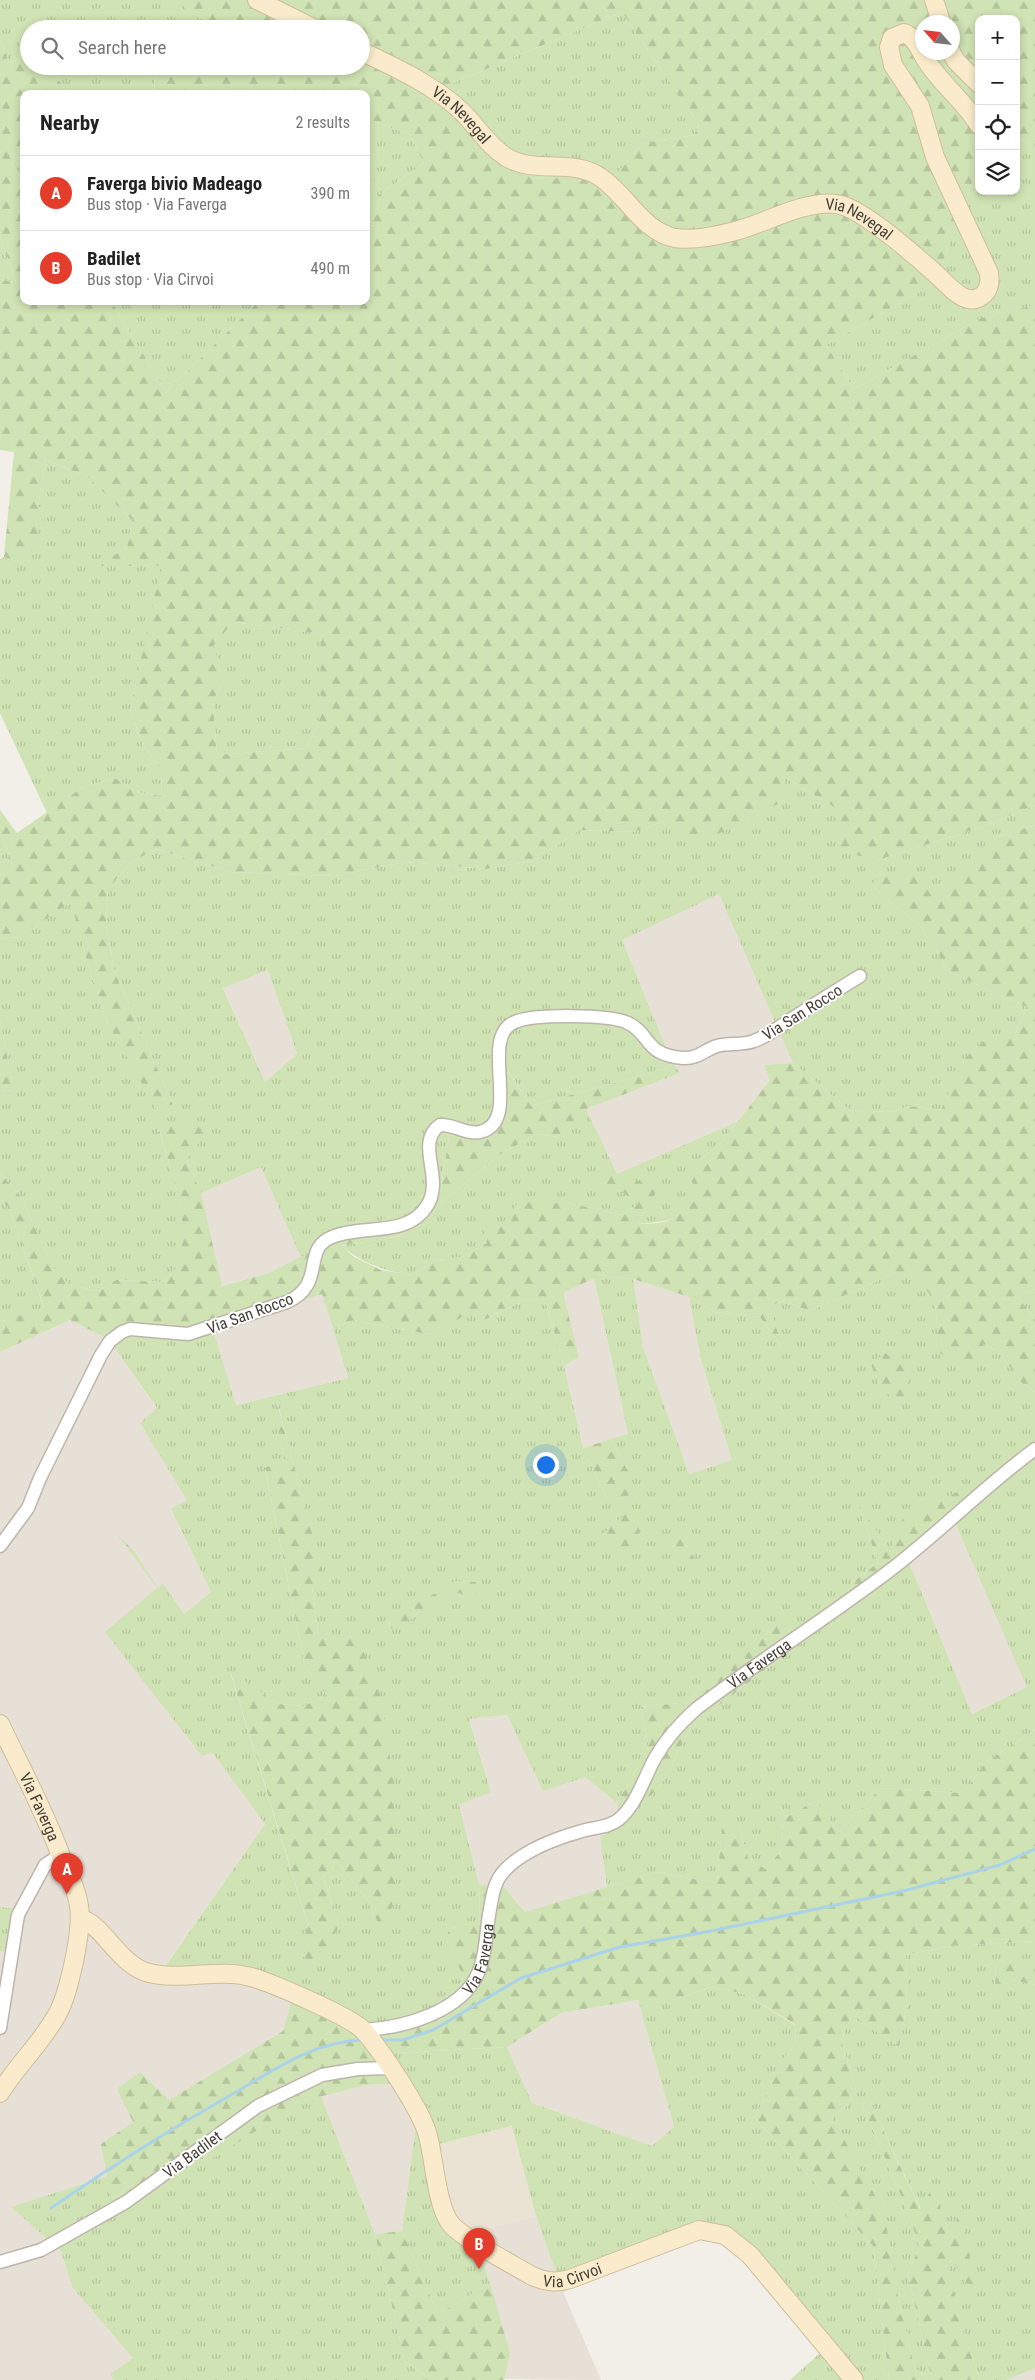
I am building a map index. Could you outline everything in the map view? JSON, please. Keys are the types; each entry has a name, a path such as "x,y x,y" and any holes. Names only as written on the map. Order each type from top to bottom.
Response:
{"street":[{"path":"257,0 297,20"},
{"path":"934,0 939,15"},
{"name":"Via Nevegal","path":"370,56 413,78 457,107 506,156 516,162 541,168 585,169 601,177 646,221 663,234 684,239 702,237 748,227 820,204 839,204 863,217 922,262 960,296 971,299 981,296 986,292 989,286 989,273 936,157 918,102 893,65 889,46 892,38 904,34 912,37 934,72 966,106 975,119"},
{"path":"956,60 975,80"},
{"name":"Via San Rocco","path":"0,1546 28,1508 40,1478 101,1355 116,1336 130,1329 139,1328 188,1334 287,1302 296,1298 308,1286 315,1255 324,1241 340,1234 410,1223 420,1216 432,1198 435,1188 428,1146 429,1138 434,1129 440,1125 457,1126 474,1133 486,1130 494,1121 500,1102 499,1045 505,1030 514,1022 572,1016 620,1020 633,1026 654,1049 674,1057 699,1057 718,1045 740,1045 760,1039 860,976"},
{"name":"Via Faverga","path":"363,2030 381,2029 408,2023 451,2005 460,1999 478,1973 493,1891 504,1871 524,1856 552,1842 579,1832 612,1824 620,1818 633,1800 662,1745 672,1732 696,1709 893,1568 953,1518 998,1476 1035,1449"},
{"name":"Via Faverga","path":"0,1724 37,1797 78,1898 80,1919 66,1992 59,2011 43,2037 0,2094"},
{"path":"0,2028 18,1915 45,1865 60,1855"},
{"path":"80,1919 90,1924 124,1960 138,1970 155,1974 230,1974 251,1977 339,2015 363,2030"},
{"name":"Via Cirvoi","path":"363,2030 390,2068 424,2122 446,2217 460,2233 532,2276 545,2281 558,2282 570,2280 699,2230 725,2235 735,2241 750,2255 854,2380"},
{"name":"Via Badilet","path":"0,2262 41,2250 126,2202 258,2106 322,2076 358,2069 390,2068"}],"shaded area":[{"path":"719,893 793,1063 764,1065 770,1080 737,1122 617,1175 586,1109 680,1073 672,1062 622,940"},
{"path":"268,970 297,1054 265,1082 223,987"},
{"path":"261,1167 301,1258 269,1273 221,1286 201,1193"},
{"path":"594,1278 628,1434 583,1448 564,1366 579,1357 562,1293"},
{"path":"633,1279 689,1297 701,1360 732,1460 689,1474 643,1347"},
{"path":"322,1294 348,1378 236,1405 213,1329"},
{"path":"70,1320 108,1339 157,1409 140,1423 188,1500 171,1509 211,1592 184,1614 163,1583 202,1756 212,1751 265,1824 157,1977 222,1977 292,1998 283,2031 169,2100 140,2073 133,2122 102,2144 107,2176 12,2207 61,2251 72,2287 133,2358 110,2374 114,2380 0,2380 0,1951 14,1952 18,1909 0,1907 0,1352"},
{"path":"953,1518 1028,1687 972,1714 908,1560"},
{"path":"507,1715 543,1790 585,1777 617,1803 621,1826 600,1837 607,1887 525,1912 503,1886 479,1885 459,1805 491,1791 469,1719"},
{"path":"638,2000 674,2127 652,2146 532,2103 507,2047 561,2013"},
{"path":"398,2083 417,2117 402,2231 375,2234 321,2096 366,2085"},
{"path":"513,2126 536,2216 492,2227 496,2251 481,2258 443,2228 427,2147"},
{"path":"536,2216 563,2292 601,2380 504,2379 490,2283 481,2258 496,2251 492,2227"},
{"path":"1035,2368 1035,2380 1007,2380"}],"green space":[{"path":"0,0 175,0 203,20 20,20 20,59 9,63 0,40"},
{"path":"175,0 1035,0 1035,146 1020,140 1020,15 975,15 975,175 935,283 826,345 854,389 981,318 1035,305 1035,805 985,826 878,860 838,851 837,809 786,778 778,804 698,844 668,820 634,832 579,830 536,860 487,869 405,862 335,876 230,872 157,849 131,862 108,889 106,925 115,973 173,1104 157,1110 108,1024 90,972 71,902 19,937 0,939 0,863 11,856 0,834 0,810 17,833 83,787 115,778 136,792 161,796 162,771 143,745 130,710 161,566 95,566 127,548 132,520 88,477 45,459 38,507 50,508 23,563 4,557 14,452 0,450 0,280 16,282 0,235 0,40 9,63 20,59 20,75 56,75 65,90 20,90 20,156 12,163 20,178 20,305 113,305 166,392 255,305 370,305 370,201 424,163 410,135 370,120 370,90 155,90 154,76 157,75 370,75 370,20 203,20","holes":["622,12 699,125 694,135 643,143 615,176 533,179 443,87","233,622 322,634 322,714 307,748 217,755 213,701 223,681 214,645"]},
{"path":"622,12 699,125 694,135 643,143 615,176 533,179 443,87"},
{"path":"56,75 157,75 154,76 155,90 65,90"},
{"path":"370,120 410,135 424,163 370,201"},
{"path":"1020,140 1035,146 1035,305 981,318 854,389 826,345 935,283 975,175 975,195 1020,195"},
{"path":"20,156 20,178 12,163"},
{"path":"0,235 16,282 0,280"},
{"path":"113,305 255,305 166,392"},
{"path":"45,459 88,477 132,520 127,548 96,566 162,566 130,710 143,745 162,771 161,796 136,792 115,778 83,787 47,813 0,713 0,559 4,557 23,563 49,509 38,507"},
{"path":"233,622 322,634 322,714 307,748 217,755 213,701 223,681 213,645"},
{"path":"786,778 837,809 878,860 985,826 1035,805 1035,825 997,837 934,900 871,885 922,928 949,972 1027,1007 1014,1037 988,1037 963,1060 942,1110 908,1106 892,1112 850,1110 793,1063 719,894 622,940 672,1062 668,1068 531,1106 508,1071 488,1132 449,1136 441,1187 421,1204 346,1234 301,1258 261,1167 201,1193 187,1160 159,1129 182,1209 182,1262 163,1282 116,1280 98,1291 69,1285 54,1268 20,1196 0,1173 0,1092 14,1090 0,1021 0,939 19,937 71,901 90,972 108,1024 173,1104 115,973 106,925 108,889 131,862 157,849 230,872 335,876 405,862 487,869 536,860 579,830 634,832","holes":["268,970 297,1054 265,1082 223,988"]},
{"path":"1035,825 1035,1289 1017,1296 1035,1319 1035,1392 1022,1383 998,1351 984,1344 969,1366 937,1352 937,1317 933,1300 911,1273 895,1273 810,1311 783,1301 769,1306 783,1348 760,1317 714,1312 689,1297 633,1279 601,1275 563,1293 579,1357 564,1366 546,1304 527,1299 484,1320 472,1311 432,1335 353,1320 333,1329 322,1294 213,1329 108,1339 70,1320 0,1352 0,1322 44,1307 10,1209 0,1199 0,1173 20,1196 54,1268 69,1285 98,1291 116,1280 163,1282 182,1262 182,1210 159,1128 195,1123 206,1132 187,1160 201,1193 222,1286 269,1273 346,1234 421,1204 441,1187 449,1136 488,1132 507,1070 531,1106 668,1068 672,1062 680,1073 586,1109 557,1137 537,1134 502,1153 400,1236 342,1246 354,1257 381,1270 412,1275 437,1260 462,1257 487,1243 481,1223 503,1227 518,1202 568,1203 623,1215 638,1204 617,1188 586,1180 617,1175 660,1187 637,1224 653,1224 676,1217 687,1203 691,1192 695,1164 720,1144 770,1080 764,1065 793,1063 850,1110 892,1112 908,1106 941,1110 963,1060 988,1037 1014,1037 1027,1007 949,972 922,928 871,885 882,873 914,872 934,899 997,837"},
{"path":"0,834 11,856 0,863"},
{"path":"0,1021 14,1090 0,1092"},
{"path":"586,1109 617,1174 737,1122 720,1144 695,1164 688,1204 676,1217 667,1220 637,1224 660,1187 617,1188 638,1204 623,1215 568,1203 503,1227 487,1243 462,1257 437,1260 412,1275 375,1266 358,1258 342,1246 400,1236 502,1153 537,1134 557,1137"},
{"path":"0,1199 10,1209 44,1308 0,1322"},
{"path":"895,1273 912,1273 922,1283 933,1301 937,1317 937,1352 983,1344 998,1351 1022,1383 1035,1392 1035,1730 986,1762 963,1793 881,1788 839,1832 815,1801 783,1819 782,1850 765,1869 748,1858 739,1825 722,1827 717,1883 656,1872 607,1887 600,1837 621,1826 660,1786 691,1727 821,1627 703,1681 690,1702 641,1707 649,1747 617,1803 585,1777 543,1791 507,1715 469,1719 491,1792 459,1805 479,1885 480,1926 450,1928 463,1973 460,2004 395,2053 507,2047 532,2103 652,2146 674,2127 638,2000 673,2000 712,1987 744,1994 795,2025 796,2044 782,2060 755,2118 873,2246 889,2380 790,2380 831,2343 726,2230 563,2292 536,2216 512,2126 427,2147 443,2228 481,2258 490,2283 438,2314 402,2231 417,2117 398,2083 352,2033 253,1980 157,1978 265,1824 212,1752 202,1756 105,1632 163,1583 184,1614 211,1592 171,1509 187,1500 140,1423 157,1408 108,1339 213,1329 236,1405 348,1378 333,1329 353,1320 432,1335 473,1310 484,1320 527,1299 546,1304 564,1366 583,1448 606,1497 627,1469 611,1439 628,1434 594,1278 601,1275 633,1279 643,1347 689,1474 732,1460 701,1360 689,1297 714,1312 760,1317 782,1347 769,1306 783,1301 810,1311","holes":["277,1401 326,1588 312,1586 319,1639 386,1939 367,1899 335,1859 333,1868 323,1876 339,1926 301,1956 308,1926 230,1672 278,1704 304,1706 326,1695 305,1666 265,1469 284,1459","860,1509 890,1550 953,1518 1027,1687 972,1714 908,1560 850,1584 878,1563","456,1581 475,1598 459,1593 392,1628 387,1622"]},
{"path":"1035,1289 1035,1319 1017,1296"},
{"path":"885,1353 905,1368 910,1393 898,1400 880,1390 871,1364"},
{"path":"275,1395 327,1589 312,1586 319,1639 355,1629 382,1700 393,1777 396,1883 386,1940 367,1899 335,1859 333,1868 323,1876 339,1926 316,1964 301,1956 308,1925 230,1671 278,1704 304,1706 326,1695 305,1666 265,1468 284,1459"},
{"path":"611,1439 627,1469 637,1495 606,1497 583,1448"},
{"path":"965,1489 970,1495 851,1606 850,1584 878,1563 859,1506 890,1549 904,1515"},
{"path":"626,1513 639,1523 638,1551 605,1548 603,1534"},
{"path":"686,1532 694,1563 669,1554 668,1538"},
{"path":"117,1534 134,1551 161,1593"},
{"path":"456,1581 476,1582 475,1599 459,1593 392,1629 387,1621"},
{"path":"774,1625 822,1626 691,1727 660,1786 621,1826 617,1803 649,1747 641,1707 690,1702 703,1681"},
{"path":"1035,1730 1035,1941 951,1946 906,1955 907,2004 899,2047 852,2014 841,2040 856,2089 846,2107 831,2116 884,2212 898,2295 914,2365 926,2380 889,2380 873,2246 755,2118 782,2060 796,2044 795,2024 744,1994 712,1987 673,2000 638,2000 561,2013 507,2047 395,2053 389,2032 460,2004 463,1973 443,1946 450,1928 480,1925 479,1885 503,1886 525,1912 656,1872 717,1883 722,1826 739,1825 748,1858 765,1869 782,1850 783,1819 815,1801 839,1832 881,1788 963,1793 986,1762"},
{"path":"0,1907 18,1909 15,1952 0,1951"},
{"path":"1035,1941 1035,1960 996,1960 995,1992 1013,1980 1035,1985 1035,2368 1007,2380 980,2380 961,2326 947,2266 952,2260 977,2299 960,2207 951,2243 934,2186 921,2210 869,2099 862,2104 908,2212 919,2246 908,2275 932,2380 926,2380 914,2365 898,2295 831,2116 846,2107 856,2089 841,2040 852,2014 899,2047 907,2004 906,1955 951,1946"},
{"path":"996,1960 1035,1960 1035,1985 1013,1980 995,1993"},
{"path":"292,1998 352,2033 398,2083 366,2085 303,2101 215,2157 111,2198 101,2144 133,2122 117,2089 140,2072 169,2100 283,2031"},
{"path":"321,2096 375,2234 405,2361 430,2380 114,2380 110,2374 133,2358 72,2287 61,2251 11,2207 107,2176 112,2198 302,2101"},
{"path":"869,2099 920,2209 934,2185 951,2242 960,2205 978,2301 952,2260 948,2266 961,2326 980,2380 932,2380 908,2275 919,2246 908,2212 862,2104"},
{"path":"402,2231 438,2314 490,2283 510,2353 504,2380 430,2380 405,2361 375,2234"}],"waterway":[{"path":"379,2040 403,2040 433,2030 521,1978 620,1947 711,1931 903,1891 1000,1865 1035,1849"},
{"path":"51,2208 162,2136 278,2067 327,2046 362,2040"}],"place":[{"name":"Faverga bivio Madeago","path":"67,1894"},
{"name":"Badilet","path":"479,2269"}]}
